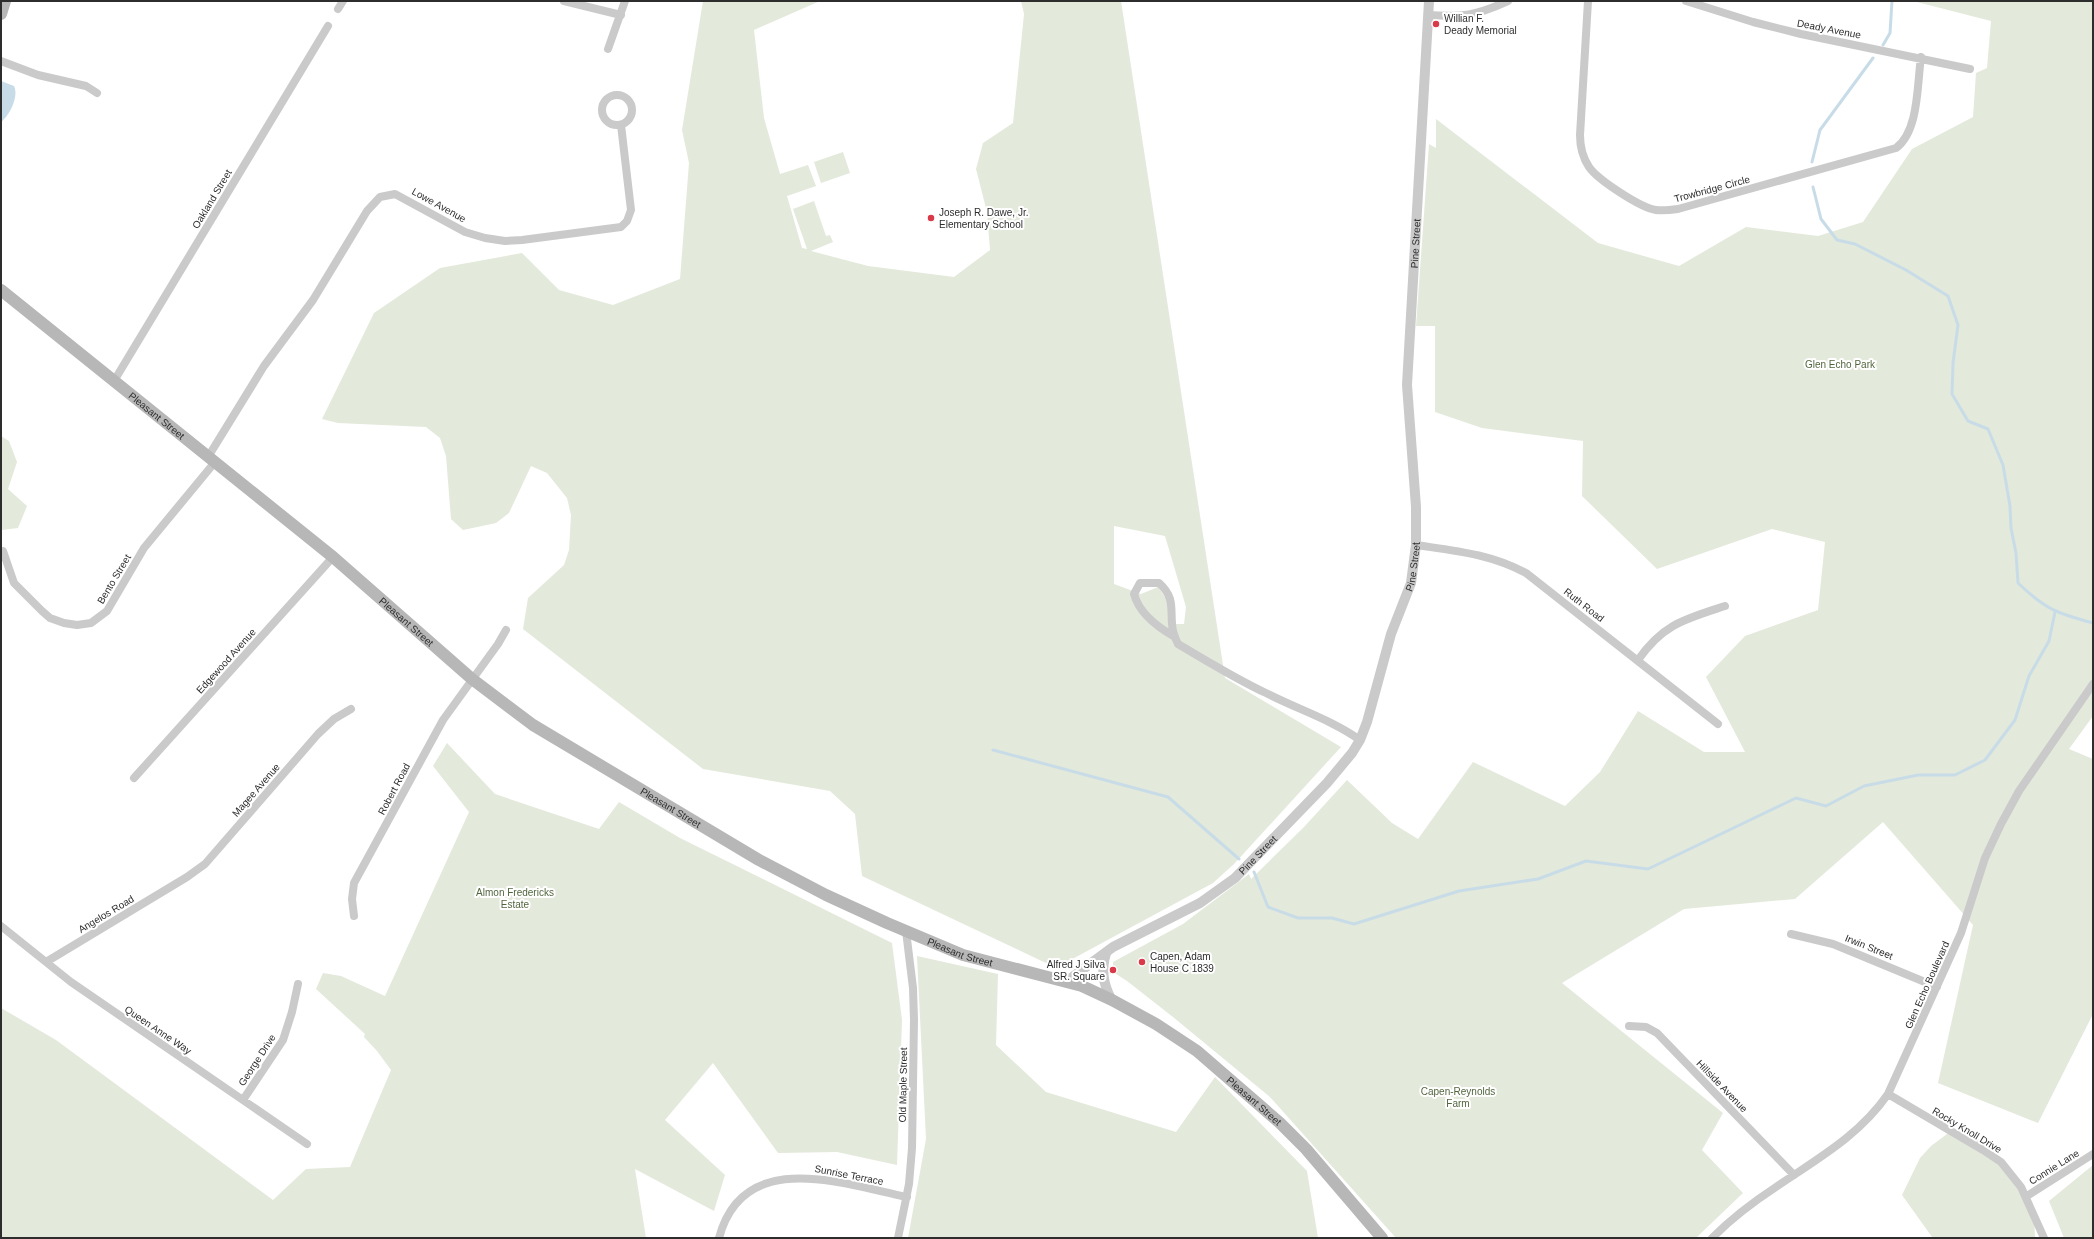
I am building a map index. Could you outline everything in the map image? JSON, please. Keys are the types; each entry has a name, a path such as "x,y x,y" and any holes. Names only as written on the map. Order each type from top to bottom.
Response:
{"main road":[{"path":"1,14 5,1"},
{"name":"Pleasant Street","path":"1,290 333,557 472,679 539,730 752,856 826,895 963,955 1067,981 1111,999 1156,1024 1197,1051 1259,1104 1306,1149 1382,1238"}],"street":[{"path":"338,9 343,1"},
{"path":"564,1 620,15"},
{"path":"608,49 625,1"},
{"name":"Pine Street","path":"1067,981 1106,952 1136,935 1200,903 1225,887 1253,861 1327,784 1360,740 1367,722 1393,630 1411,583 1416,546 1416,512 1408,423 1407,385 1429,1"},
{"path":"1428,15 1466,16 1484,11 1508,1"},
{"name":"Trowbridge Circle","path":"1588,1 1580,135 1581,150 1590,168 1599,177 1641,204 1657,210 1678,209 1896,148 1906,138 1912,125 1921,57"},
{"name":"Deady Avenue","path":"1686,1 1752,22 1801,34 1921,57 1970,69"},
{"name":"Oakland Street","path":"114,381 328,26"},
{"path":"1,61 38,75 82,84 97,93"},
{"name":"Lowe Avenue","path":"211,459 264,366 313,300 367,211 376,200 385,195 399,195 465,232 496,240 522,240 620,227 627,221 631,210 621,125"},
{"name":"Bento Street","path":"3,551 14,583 50,618 64,624 77,625 91,623 107,611 144,548 211,459"},
{"name":"Ruth Road","path":"1416,546 1474,554 1505,562 1516,568 1547,588 1718,724"},
{"name":"Edgewood Avenue","path":"134,778 333,557"},
{"path":"1175,637 1165,632 1140,610 1134,594 1140,583 1159,583 1165,588 1173,608 1173,631 1178,644 1219,669 1265,693 1345,729 1360,740"},
{"path":"1638,660 1648,645 1661,632 1693,616 1725,606"},
{"name":"Robert Road","path":"354,916 352,898 354,883 443,720 506,630"},
{"name":"Glen Echo Boulevard","path":"1712,1238 1756,1201 1851,1135 1877,1110 1888,1094 1937,987 1963,927 1985,858 2001,824 2019,791 2093,684"},
{"name":"Magee Avenue","path":"176,883 205,864 318,734 334,719 351,709"},
{"name":"Angelos Road","path":"46,962 176,883"},
{"name":"Queen Anne Way","path":"1,926 71,982 307,1144"},
{"name":"Old Maple Street","path":"898,1238 907,1197 912,1148 914,1020 913,988 906,931"},
{"name":"Irwin Street","path":"1791,934 1833,944 1937,987"},
{"path":"1106,952 1103,965 1103,978 1111,999"},
{"name":"George Drive","path":"243,1100 284,1040 298,984"},
{"name":"Hillside Avenue","path":"1629,1026 1646,1027 1657,1033 1794,1175"},
{"name":"Rocky Knoll Drive","path":"1888,1094 1993,1156 2009,1170 2026,1196 2044,1238"},
{"name":"Connie Lane","path":"2026,1196 2093,1154"},
{"name":"Sunrise Terrace","path":"719,1238 729,1215 744,1197 760,1186 781,1179 812,1178 907,1197"}],"green space":[{"path":"703,1 820,1 754,30 764,118 780,174 808,165 816,186 787,196 802,248 807,249 793,209 814,201 826,236 830,235 833,242 811,251 868,266 954,277 990,250 987,212 976,169 983,143 1013,123 1024,14 1021,1 1121,1 1225,678 1341,747 1234,864 1213,883 1065,963 1048,964 862,876 855,814 830,791 703,769 523,629 528,598 564,565 569,550 571,515 567,498 547,473 531,466 509,513 496,523 463,530 451,519 446,456 440,438 426,427 338,423 322,419 374,313 440,268 522,253 559,290 613,305 680,279 689,163 682,130","holes":["1114,526 1165,536 1186,607 1184,624 1176,624 1167,600 1158,587 1141,594 1114,584"]},
{"path":"1913,1 2093,1 2093,716 2069,749 2093,759 2093,1014 2038,1123 1938,1083 1973,925 1883,822 1795,899 1684,909 1562,983 1723,1113 1702,1150 1743,1193 1696,1238 1396,1238 1270,1097 1173,1017 1113,972 1113,962 1183,924 1249,874 1251,879 1304,827 1347,780 1392,823 1418,839 1473,762 1565,806 1600,772 1638,711 1704,752 1745,752 1706,677 1745,636 1818,610 1825,542 1772,529 1657,569 1582,496 1583,441 1482,428 1435,412 1435,326 1416,326 1429,144 1436,148 1436,119 1598,243 1679,266 1746,227 1818,236 1863,222 1912,149 1973,117 1976,73 1987,68 1991,21"},
{"path":"843,152 850,173 821,183 814,162"},
{"path":"1,436 9,441 17,462 8,489 27,506 18,528 2,530"},
{"name":"Almon Fredericks Estate","path":"447,743 495,794 599,829 619,802 680,838 892,943 902,1020 897,1165 837,1152 778,1153 713,1063 665,1120 725,1175 714,1211 635,1169 646,1238 1,1238 1,1008 56,1040 273,1200 306,1169 350,1167 391,1070 364,1037 365,1034 316,989 323,973 341,976 385,996 469,812 433,766"},
{"path":"917,956 998,974 996,1045 1046,1092 1176,1132 1215,1077 1307,1171 1318,1238 908,1238 926,1139"},
{"path":"1951,1131 1969,1131 1976,1135 2019,1188 2034,1213 2035,1238 1932,1237 1902,1195 1920,1158 1931,1146"},
{"path":"2093,1165 2093,1238 2064,1238 2049,1201"}],"water":[{"path":"1,81 14,86 15,95 13,105 8,115 1,122"}],"waterway":[{"path":"1883,45 1890,33 1892,1"},
{"path":"1812,162 1820,130 1873,58"},
{"path":"1813,187 1821,219 1837,240 1855,244 1906,270 1948,296 1958,325 1953,363 1952,394 1968,421 1988,429 2003,465 2010,506 2011,528 2016,553 2018,583 2036,599 2052,609 2093,623"},
{"path":"1254,872 1268,907 1298,918 1332,918 1354,924 1459,891 1538,879 1586,861 1648,869 1796,798 1826,806 1864,786 1918,775 1955,775 1985,760 2015,720 2029,676 2049,641 2055,612"},
{"path":"993,750 1168,797 1239,859"}],"place":[{"name":"Willian F. Deady Memorial","path":"1436,24"},
{"name":"Joseph R. Dawe, Jr. Elementary School","path":"931,218"},
{"name":"Capen, Adam House C 1839","path":"1142,962"},
{"name":"Alfred J Silva SR. Square","path":"1113,970"}],"park label":[{"name":"Glen Echo Park","path":"1840,364"},
{"name":"Capen-Reynolds Farm","path":"1458,1096"}]}
